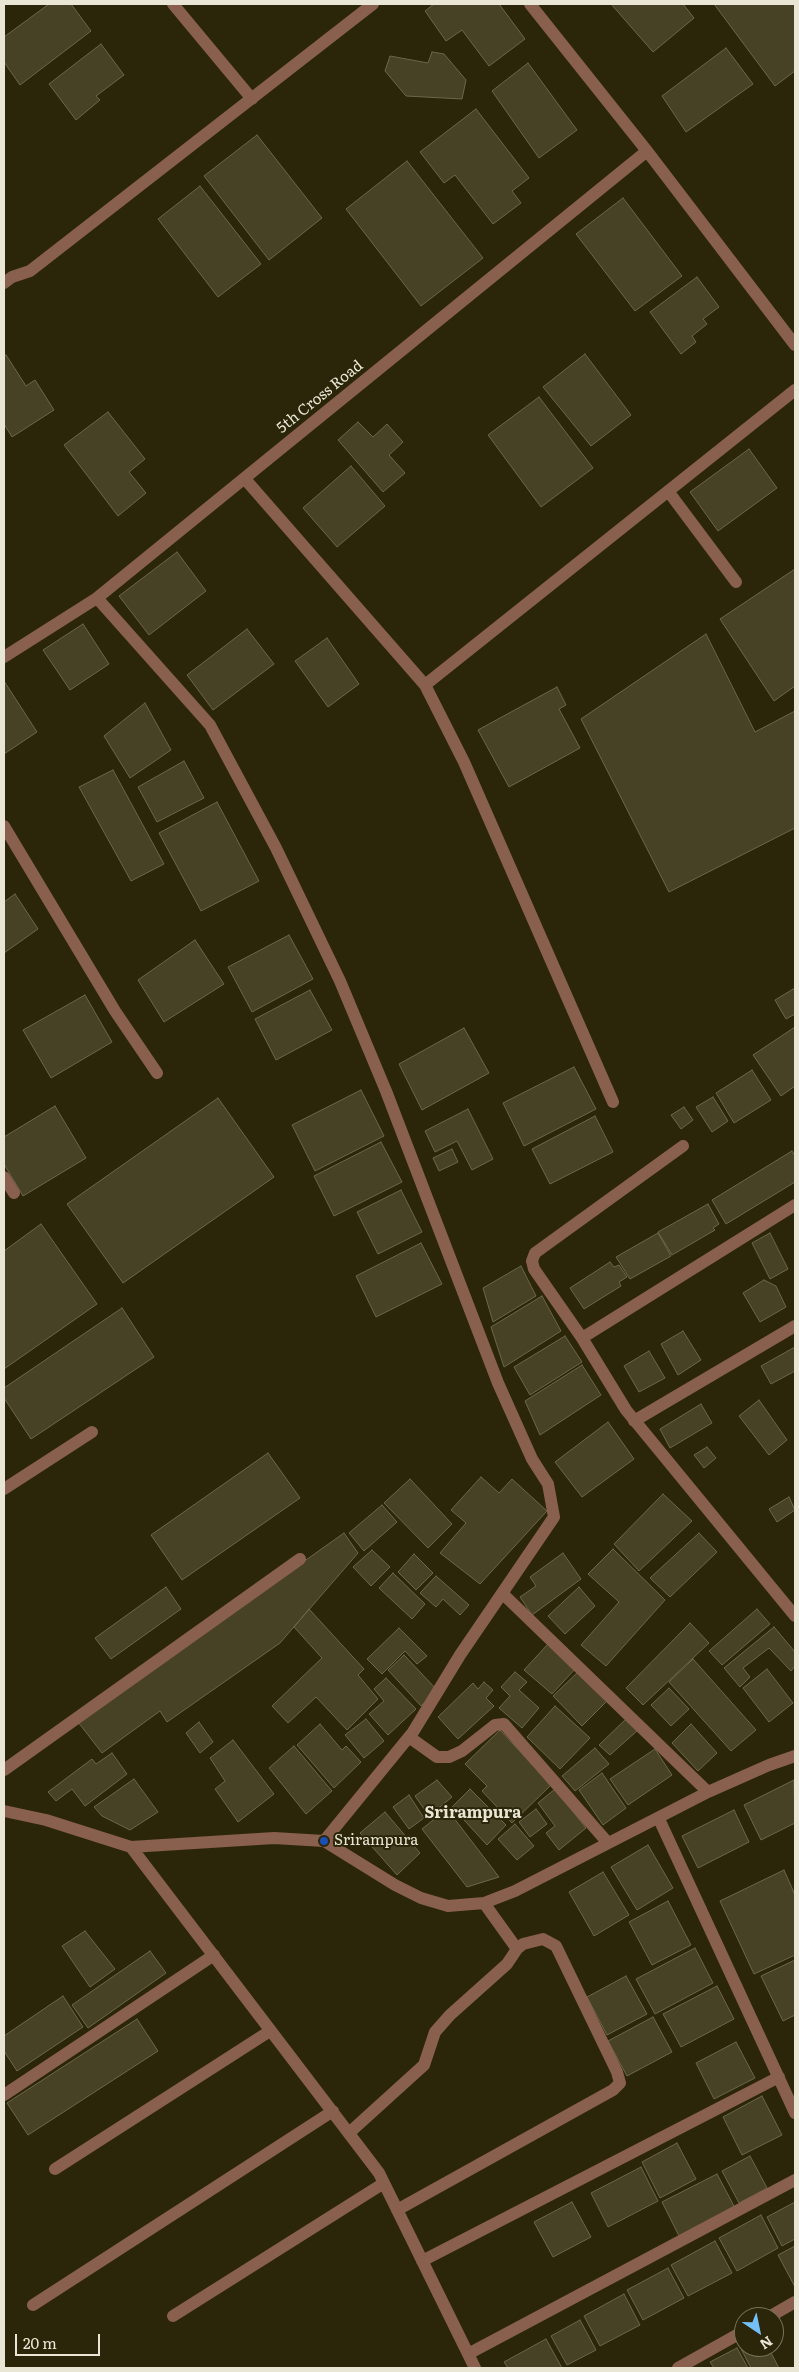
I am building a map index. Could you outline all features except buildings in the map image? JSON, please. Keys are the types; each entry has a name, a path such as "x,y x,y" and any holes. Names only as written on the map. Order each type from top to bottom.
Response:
{"street":[{"path":"173,4 252,99"},
{"path":"6,278 30,271 373,4"},
{"path":"530,4 647,151 795,345"},
{"name":"5th Cross Road","path":"4,657 98,598 647,151"},
{"path":"425,685 795,390"},
{"path":"245,479 425,685 464,762 613,1102"},
{"path":"668,491 736,582"},
{"path":"98,598 210,725 276,848 340,981 386,1091 498,1383 532,1459 548,1484 554,1517 460,1656 409,1737 324,1841"},
{"path":"4,826 115,1011 157,1073"},
{"path":"683,1146 535,1253 532,1261 534,1269 582,1338 634,1421 795,1616"},
{"path":"4,1178 14,1193"},
{"path":"582,1338 795,1205"},
{"path":"634,1421 795,1326"},
{"path":"4,1489 92,1432"},
{"path":"4,1770 300,1559"},
{"path":"503,1594 708,1792"},
{"path":"409,1737 437,1757 449,1757 462,1750 495,1725 504,1724 608,1843"},
{"path":"4,1811 46,1820 130,1847 274,1838 324,1841 421,1898 448,1906 484,1903 515,1891 659,1819 708,1792 769,1765 795,1756"},
{"path":"659,1819 795,2113"},
{"path":"130,1847 333,2111 384,2183 475,2368"},
{"path":"484,1903 517,1949"},
{"path":"349,2133 424,2065 435,2032 450,2014 507,1964 517,1949 523,1944 543,1939 556,1946 617,2072 620,2083 613,2090 397,2210"},
{"path":"4,2095 214,1955"},
{"path":"55,2169 270,2031"},
{"path":"422,2261 779,2077"},
{"path":"33,2305 333,2111"},
{"path":"468,2354 795,2180"},
{"path":"173,2316 384,2183"},
{"path":"784,2308 795,2302"},
{"path":"678,2368 734,2337"}],"place":[{"name":"Srirampura","path":"324,1841"}],"district":[{"name":"Srirampura","path":"473,1813"}]}
